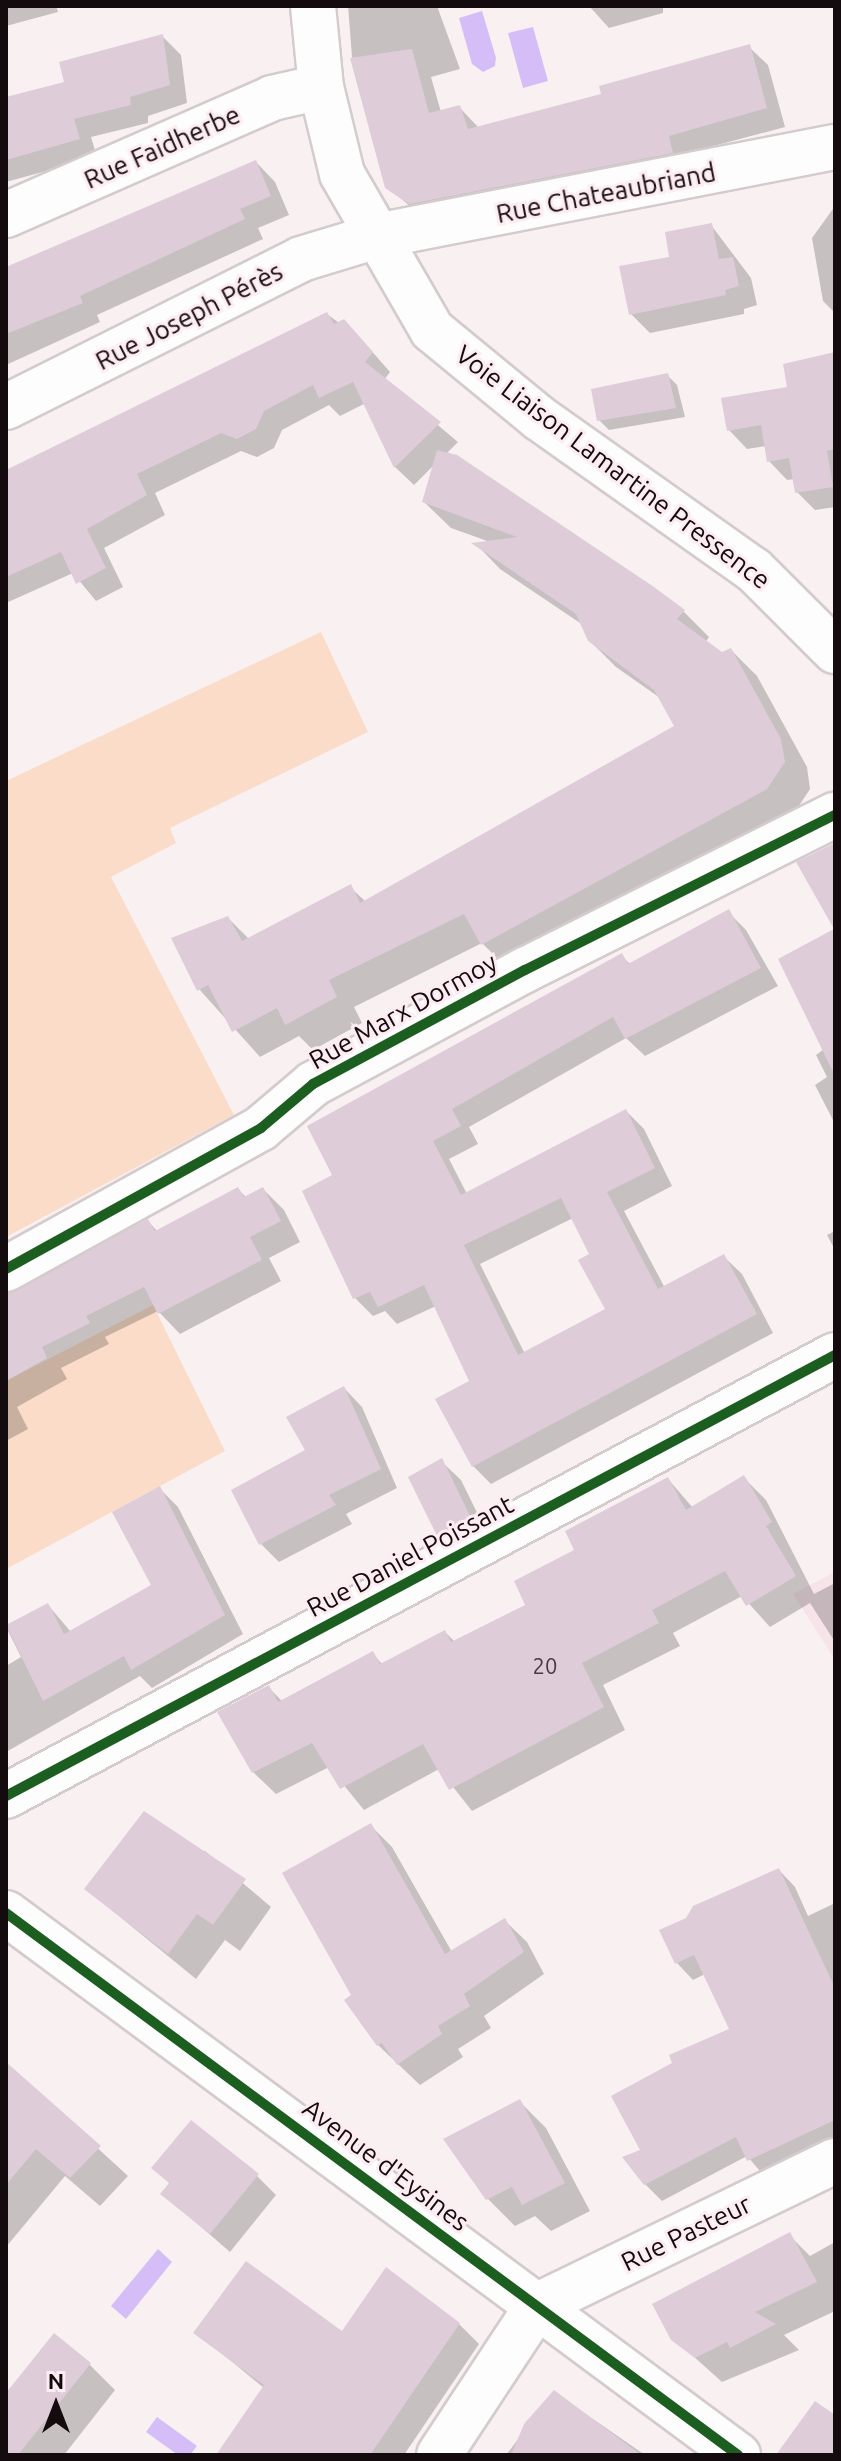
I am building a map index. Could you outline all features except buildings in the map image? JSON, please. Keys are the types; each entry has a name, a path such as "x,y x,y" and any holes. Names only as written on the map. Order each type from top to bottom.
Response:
{"street":[{"name":"Voie Liaison Lamartine Pressence","path":"313,6 321,87 342,174 432,330 539,418 754,570 835,651"},
{"name":"Rue Faidherbe","path":"6,215 272,98 321,87"},
{"name":"Rue Chateaubriand","path":"377,236 835,147"},
{"name":"Rue Joseph Pérès","path":"6,407 301,259 377,236"},
{"name":"Rue Marx Dormoy","path":"6,1269 261,1128 313,1084 525,970 835,815"},
{"name":"Rue Daniel Poissant","path":"6,1796 835,1355"},
{"name":"Avenue d'Eysines","path":"9,1920 538,2305 738,2455"},
{"name":"Rue Pasteur","path":"538,2305 835,2161"},
{"path":"439,2455 538,2305"}],"shaded area":[{"path":"482,11 496,58 495,66 483,72 472,64 459,18"},
{"path":"533,27 548,81 523,88 508,33"},
{"path":"321,632 368,732 170,828 176,843 111,877 234,1115 6,1237 6,781"},
{"path":"153,1305 225,1451 6,1569 6,1381"},
{"path":"835,1572 835,1660 793,1594"},
{"path":"158,2249 172,2262 126,2319 111,2306"},
{"path":"157,2417 197,2446 190,2455 178,2455 146,2432"}],"cycle path":[{"path":"6,1269 261,1128 313,1084 525,970 835,815"},
{"path":"6,1796 835,1355"},
{"path":"6,1913 738,2455"}]}
